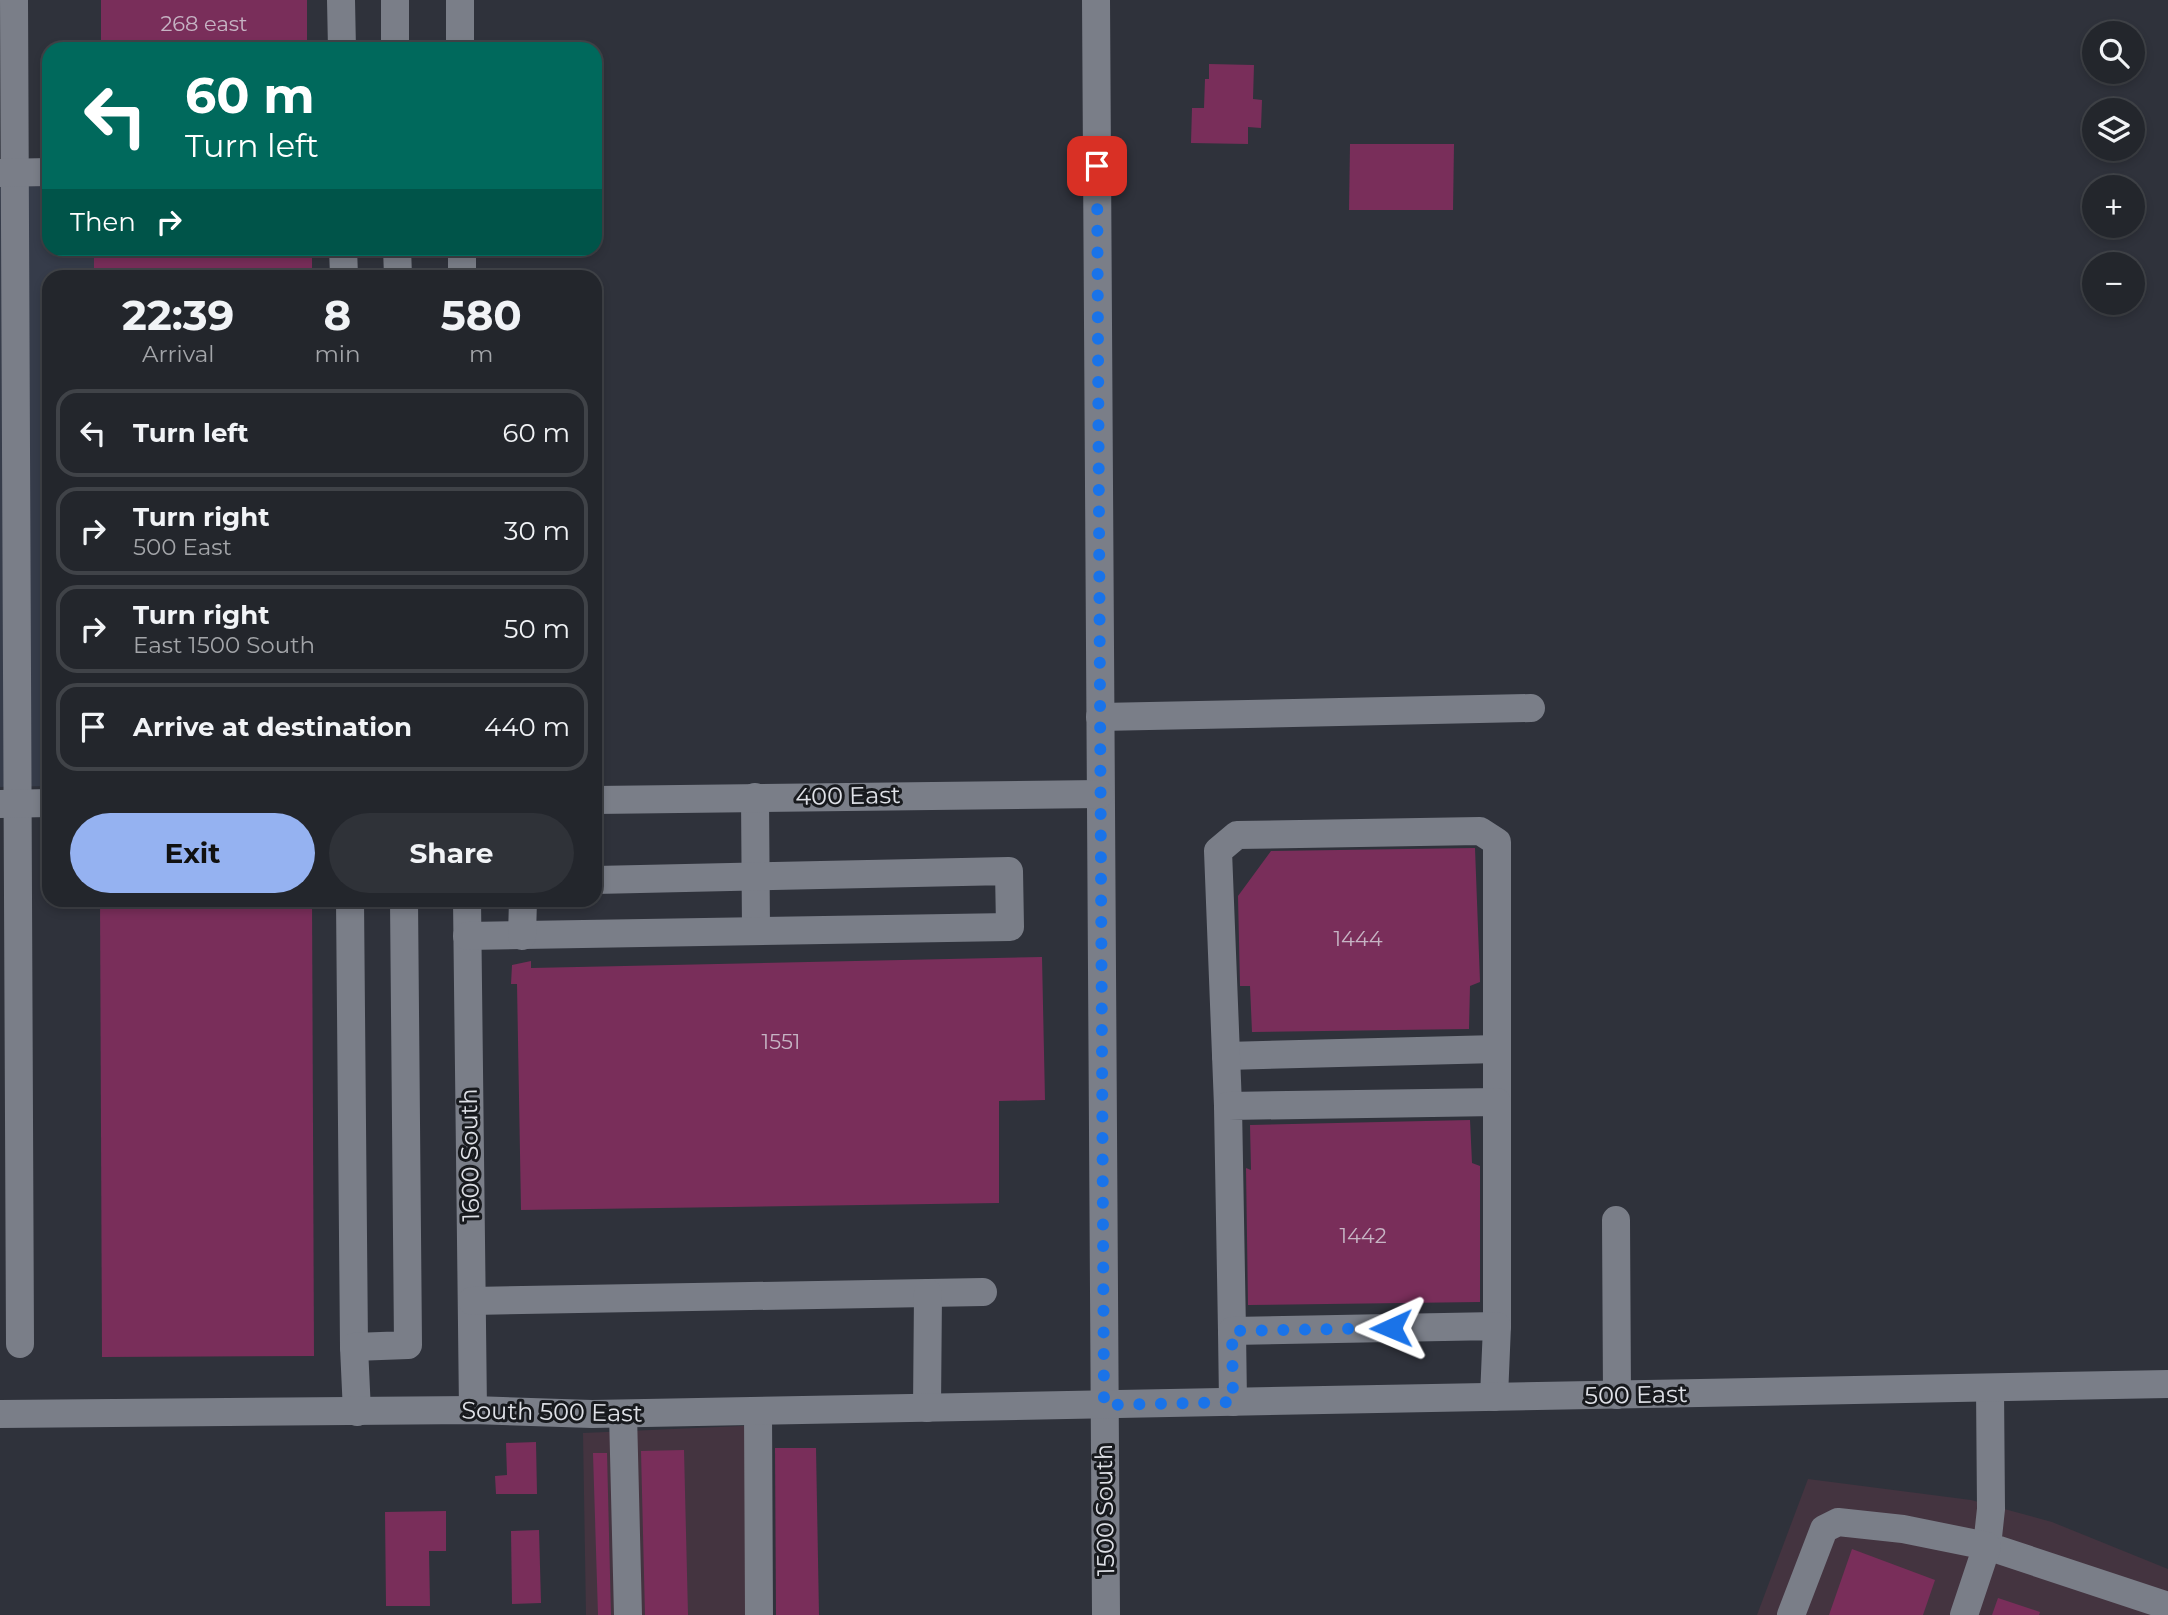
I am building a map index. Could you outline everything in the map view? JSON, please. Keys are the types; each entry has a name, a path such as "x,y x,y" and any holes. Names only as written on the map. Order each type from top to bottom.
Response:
{"street":[{"path":"13,0 7,173 8,803 20,1344"},
{"path":"341,0 342,42"},
{"path":"395,0 395,42"},
{"path":"460,0 460,42"},
{"name":"1500 South","path":"1096,0 1106,1615"},
{"path":"7,173 42,172"},
{"path":"1100,717 1531,708"},
{"name":"400 East","path":"602,800 1100,794"},
{"path":"755,797 756,932"},
{"path":"8,803 42,803"},
{"path":"1233,1402 1228,1106 1218,851 1237,835 1480,831 1497,842 1497,1326 1494,1397"},
{"path":"467,936 1010,927 1009,871 602,880"},
{"path":"350,907 354,1347 357,1412"},
{"path":"354,1347 408,1345 404,907"},
{"name":"1600 South","path":"467,907 474,1410"},
{"path":"522,936 523,907"},
{"path":"1226,1055 1497,1049"},
{"path":"1228,1106 1497,1102"},
{"path":"1616,1220 1617,1395"},
{"path":"472,1301 984,1292"},
{"path":"927,1408 928,1293"},
{"path":"1232,1331 1497,1326"},
{"name":"500 East","path":"1104,1405 2168,1384"},
{"path":"1964,1615 1987,1546 1991,1509 1990,1388"},
{"name":"South 500 East","path":"0,1414 474,1410 623,1413 1104,1405"},
{"path":"758,1411 759,1615"},
{"path":"623,1413 628,1615"},
{"path":"1791,1615 1824,1529 1838,1522 1903,1529 1987,1546 2122,1603 2168,1606"}],"shaded area":[{"path":"42,186 42,256 94,256 94,270 42,270 42,786 0,787 0,187"},
{"path":"765,1425 766,1615 586,1615 583,1433"},
{"path":"1808,1479 1971,1500 2052,1522 2168,1569 2168,1615 1757,1615"}],"building":[{"path":"101,0 307,0 307,42 101,42"},
{"path":"1209,64 1254,65 1253,99 1262,100 1261,128 1248,127 1248,144 1191,143 1192,108 1204,108 1205,79 1209,79"},
{"path":"1350,144 1454,144 1453,210 1349,210"},
{"path":"94,256 312,256 312,270 94,270"},
{"path":"1475,848 1480,982 1470,986 1469,1029 1252,1032 1250,986 1240,986 1238,896 1271,851"},
{"path":"100,907 312,907 314,1356 102,1357"},
{"path":"1042,957 1045,1100 999,1101 999,1203 521,1210 517,984 511,984 512,965 531,961 531,968"},
{"path":"1470,1120 1472,1163 1480,1166 1480,1302 1248,1305 1246,1168 1251,1170 1250,1125"},
{"path":"536,1442 537,1494 496,1494 495,1476 507,1475 506,1443"},
{"path":"775,1448 816,1448 819,1615 776,1615"},
{"path":"684,1450 688,1615 645,1615 641,1451"},
{"path":"593,1453 607,1453 611,1615 598,1615"},
{"path":"446,1511 446,1551 429,1551 430,1606 386,1606 385,1512"},
{"path":"539,1530 541,1603 512,1604 511,1531"},
{"path":"1852,1549 1935,1580 1923,1615 1829,1615"},
{"path":"1998,1598 2040,1612 2039,1615 1992,1615"}],"route":[{"path":"1097,166 1104,1405 1233,1402 1232,1331 1391,1328"}]}
